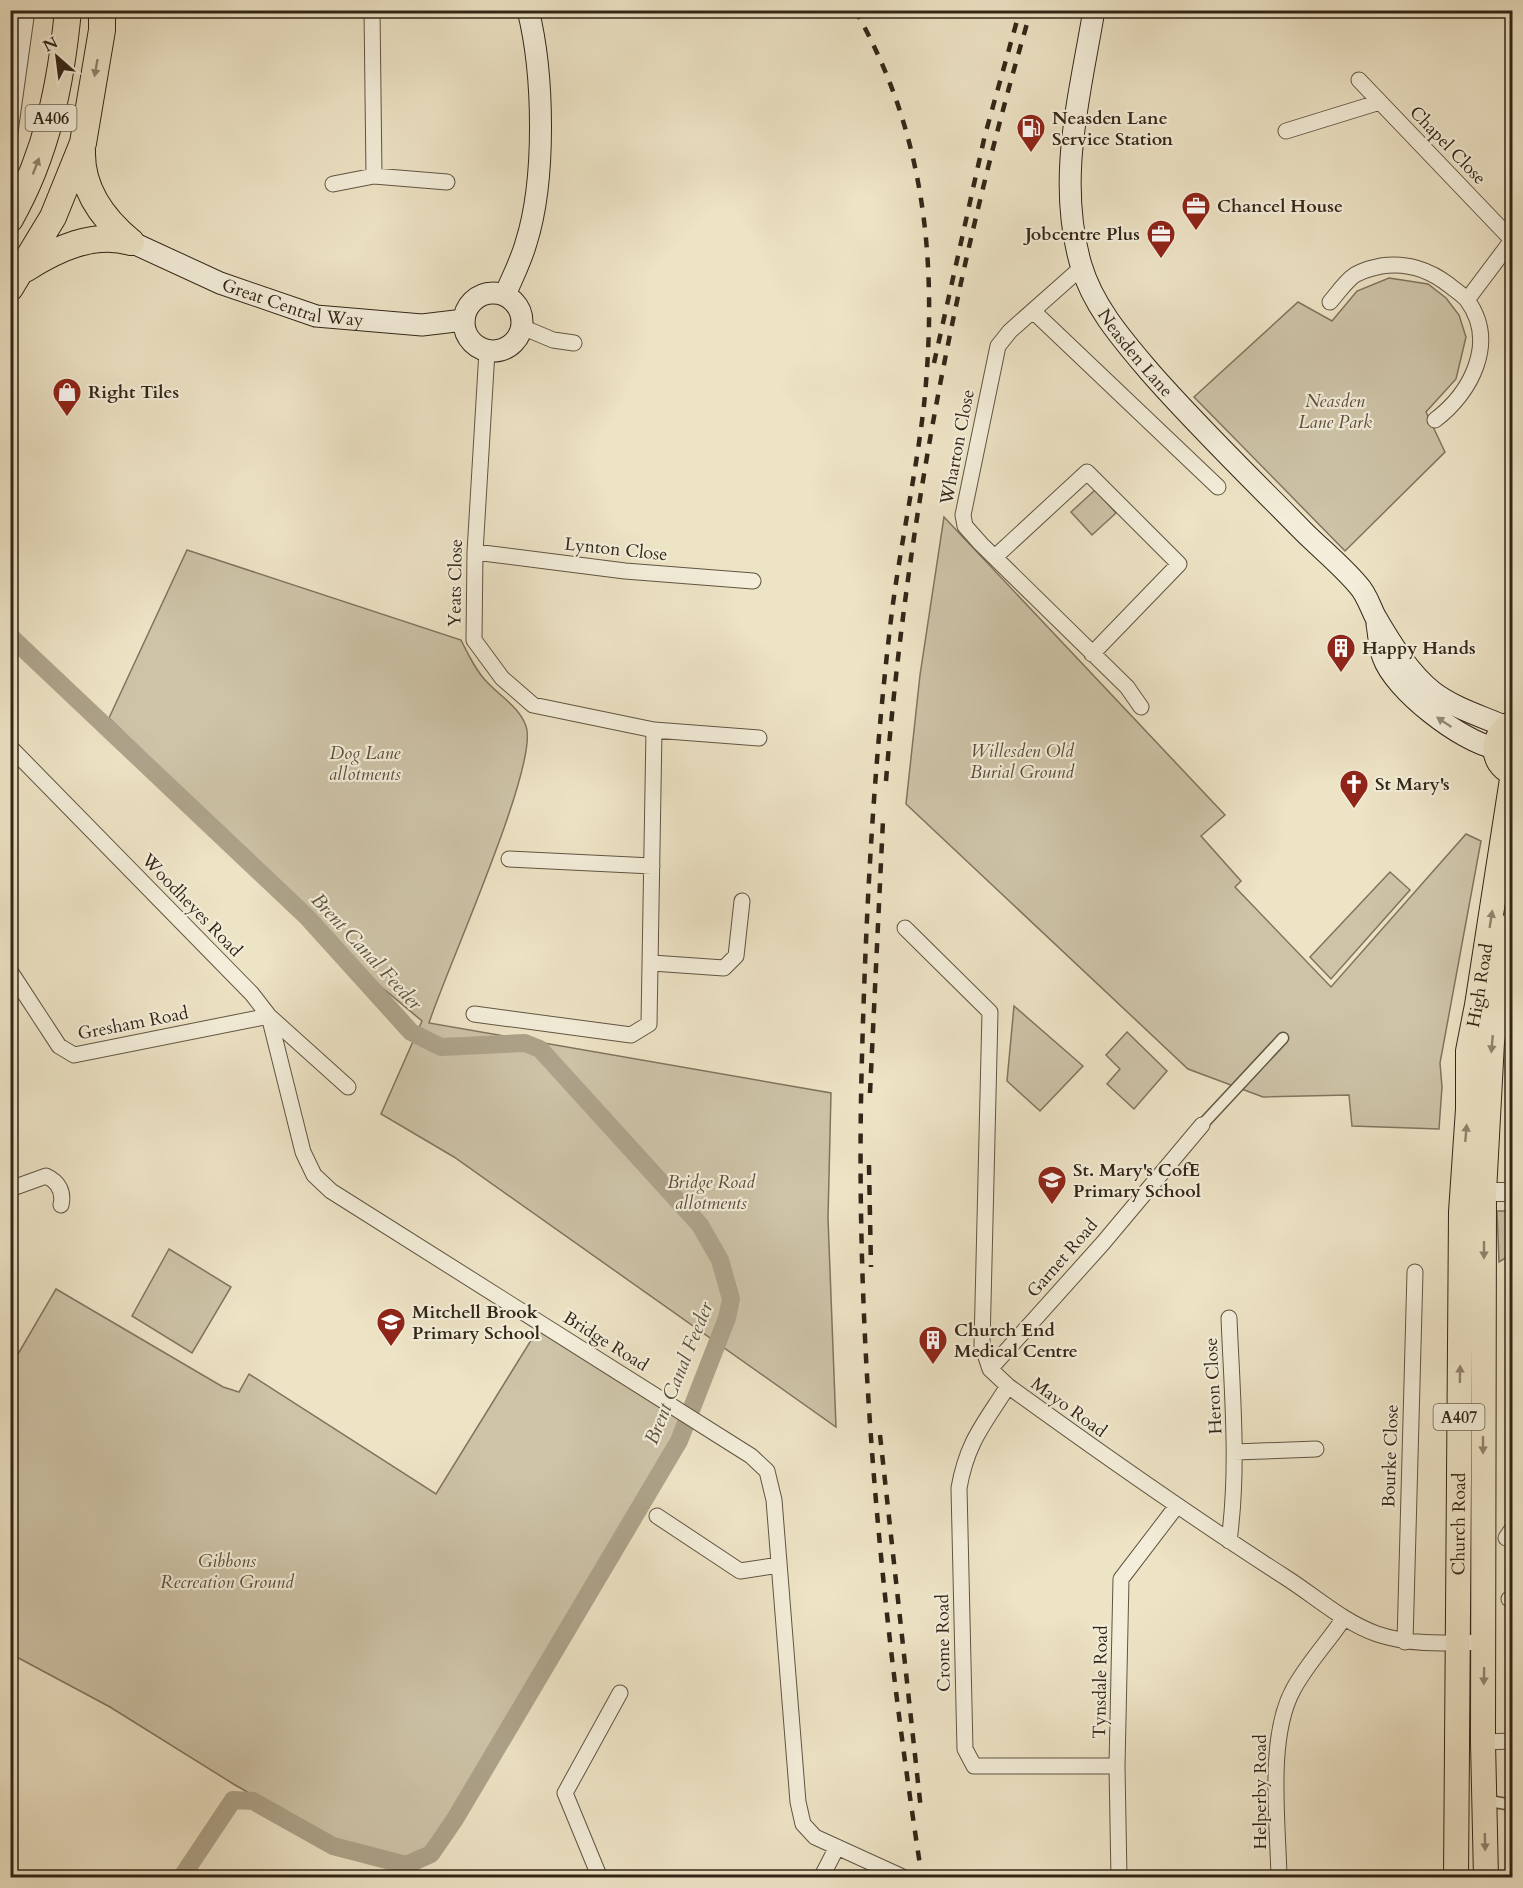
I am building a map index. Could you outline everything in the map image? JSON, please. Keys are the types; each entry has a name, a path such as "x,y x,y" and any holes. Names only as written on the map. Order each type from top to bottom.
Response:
{"highway":[{"name":"A406","path":"10,219 36,167 49,128 60,78 68,10"},
{"name":"A406","path":"17,279 53,217 83,143 102,30 102,10"},
{"path":"83,143 84,171 93,199 111,224 131,242"},
{"path":"17,279 75,244 112,239 131,242"}],"main road":[{"path":"505,295 527,243 537,188 541,89 528,10"},
{"name":"Neasden Lane","path":"1094,10 1074,118 1069,190 1072,230 1082,268 1092,293 1113,329 1199,428 1255,480 1359,586 1376,618 1413,672 1433,692 1456,706 1509,725"},
{"name":"Great Central Way","path":"131,242 220,283 316,316 422,325 464,320"},
{"path":"493,292 505,295 517,305 521,314 522,327 512,344 498,350 487,351 474,345 466,331 464,320 474,299 493,292"},
{"name":"Neasden Lane","path":"1376,618 1383,658 1406,691 1440,720 1482,746 1495,748"},
{"path":"1509,725 1496,740 1495,748 1498,761 1512,773"},
{"name":"High Road","path":"1473,1191 1468,1109 1468,1051 1512,779"},
{"name":"High Road","path":"1473,1191 1492,1042 1512,924"},
{"name":"Church Road","path":"1473,1191 1485,1642 1486,1878"},
{"name":"Church Road","path":"1456,1878 1456,1642 1473,1191"}],"street":[{"path":"11,132 27,10"},
{"path":"372,10 374,176"},
{"name":"Chapel Close","path":"1359,80 1512,240"},
{"path":"1286,131 1380,102"},
{"path":"333,184 374,176 447,182"},
{"path":"1467,300 1512,240"},
{"path":"1330,302 1352,276 1372,268 1390,265 1433,272 1467,300 1476,319 1481,344 1478,367 1462,394 1435,420"},
{"name":"Wharton Close","path":"1082,268 1033,311 998,346 963,515 965,526 1127,687 1141,707"},
{"path":"1033,311 1218,487"},
{"path":"522,327 553,340 574,343"},
{"name":"Yeats Close","path":"487,351 475,552 474,640 502,678 533,705 654,730 759,738"},
{"path":"995,557 1087,472 1104,488 1179,564 1092,654"},
{"name":"Lynton Close","path":"475,552 624,571 753,581"},
{"path":"474,1014 631,1035 649,1024 652,963 654,730"},
{"name":"Woodheyes Road","path":"10,747 252,994 270,1016 348,1087"},
{"path":"509,859 652,866"},
{"path":"652,963 724,968 736,956 742,901"},
{"path":"905,928 990,1012 982,1345 990,1369"},
{"name":"Gresham Road","path":"10,971 60,1046 74,1055 270,1016"},
{"name":"Bridge Road","path":"270,1016 303,1151 314,1175 341,1200 751,1456 767,1471 774,1500 798,1802 803,1824 815,1836 905,1878"},
{"name":"Garnet Road","path":"990,1369 1103,1243 1202,1125 1283,1038"},
{"path":"10,1189 46,1176 60,1188 61,1205"},
{"path":"1473,1191 1512,1192"},
{"name":"Bourke Close","path":"1405,1642 1415,1272"},
{"name":"Heron Close","path":"1229,1318 1235,1452 1234,1507 1229,1541"},
{"name":"Mayo Road","path":"990,1369 1008,1386 1176,1507 1302,1587 1344,1618 1376,1634 1405,1642 1485,1642"},
{"name":"Crome Road","path":"1008,1386 972,1441 963,1461 959,1488 965,1749 974,1766 1118,1766"},
{"name":"Heron Close","path":"1235,1452 1316,1449"},
{"name":"Tynsdale Road","path":"1119,1878 1121,1579 1176,1507"},
{"path":"657,1516 740,1571 779,1565"},
{"name":"Helperby Road","path":"1279,1878 1277,1740 1282,1713 1293,1689 1344,1618"},
{"path":"600,1878 565,1793 620,1693"},
{"path":"1484,1742 1512,1741"},
{"path":"1495,1802 1512,1804"},
{"path":"821,1878 837,1847"}],"green space":[{"name":"Neasden Lane Park","path":"1389,278 1428,284 1446,298 1459,315 1466,337 1456,379 1426,412 1445,452 1345,551 1194,397 1298,302 1332,321 1357,291"},
{"path":"1095,490 1116,513 1092,535 1071,512"},
{"name":"Willesden Old Burial Ground","path":"944,517 1225,815 1201,836 1241,881 1235,887 1331,987 1466,834 1481,841 1440,1063 1442,1087 1439,1129 1352,1126 1349,1095 1263,1097 1188,1069 906,804 920,675"},
{"path":"187,550 461,640 483,678 523,719 526,726 527,748 519,781 489,870 429,1023 831,1093 828,1218 836,1427 454,1157 381,1114 422,1021 367,975 319,923 109,718"},
{"path":"1390,872 1410,890 1331,979 1310,957"},
{"path":"1014,1006 1083,1066 1040,1111 1007,1081"},
{"path":"1127,1032 1167,1071 1134,1109 1107,1084 1120,1069 1106,1055"},
{"path":"1497,1211 1512,1211 1512,1254 1499,1262"},
{"path":"169,1249 231,1287 192,1353 132,1316"},
{"name":"Gibbons Recreation Ground","path":"56,1289 223,1387 239,1392 249,1374 436,1494 538,1329 689,1422 682,1447 434,1861 400,1858 334,1841 235,1785 110,1707 11,1654 11,1366"},
{"path":"556,1874 557,1877 390,1877"}],"waterway":[{"name":"Brent Canal Feeder","path":"10,636 307,917 411,1032 441,1047 525,1043 540,1049 700,1225 720,1260 731,1299 727,1318 679,1441 455,1819 431,1854 406,1865 333,1846 253,1801 233,1800 181,1878"}],"railway":[{"path":"855,10 879,57 898,104 912,153 927,251 929,302 924,405 892,611 876,777 866,945 861,1159 862,1262 873,1468 894,1673 922,1878"},
{"path":"934,363 985,135 1020,10"},
{"path":"886,781 907,586 939,392 980,200 1031,10"},
{"path":"870,1093 883,820"},
{"path":"869,1165 871,1267"},
{"path":"880,1435 921,1810"}],"place":[{"name":"Neasden Lane Service Station","path":"1031,154"},
{"name":"Chancel House","path":"1196,232"},
{"name":"Jobcentre Plus","path":"1161,260"},
{"name":"Right Tiles","path":"67,418"},
{"name":"Happy Hands","path":"1341,674"},
{"name":"St Mary's","path":"1354,810"},
{"name":"St. Mary's CofE Primary School","path":"1052,1206"},
{"name":"Mitchell Brook Primary School","path":"391,1348"},
{"name":"Church End Medical Centre","path":"933,1366"}],"park label":[{"name":"Dog Lane allotments","path":"365,763"},
{"name":"Bridge Road allotments","path":"711,1192"}]}
